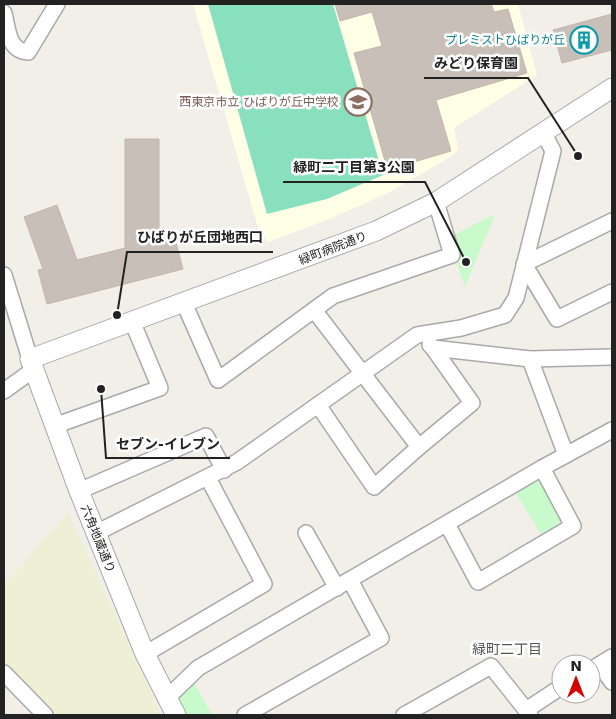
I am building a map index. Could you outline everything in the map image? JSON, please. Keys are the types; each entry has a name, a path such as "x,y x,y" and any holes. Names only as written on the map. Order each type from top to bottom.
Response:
{"street":[{"path":"4,13 12,44 20,52 28,52 57,4"},
{"name":"緑町病院通り","path":"32,364 132,321 376,231 436,202 612,88"},
{"path":"96,533 224,470 417,335 461,328 505,314 516,298 553,151 543,132"},
{"path":"184,303 218,380 332,296 452,255 436,202"},
{"path":"524,264 612,221"},
{"path":"524,264 557,319 610,298"},
{"path":"4,278 32,364 4,391"},
{"path":"314,310 419,448"},
{"path":"54,426 160,388 132,321"},
{"path":"318,405 374,488 472,403 433,348 417,335"},
{"path":"433,348 530,359 612,357"},
{"path":"530,359 566,455"},
{"name":"六角地蔵通り","path":"32,364 79,491 145,654 171,707"},
{"path":"171,707 198,668 542,468 612,430"},
{"path":"79,491 206,436 224,470"},
{"path":"447,524 478,582 487,577 573,526 542,468"},
{"path":"145,654 264,584 208,478"},
{"path":"245,715 381,638 306,533"},
{"path":"601,664 612,682"},
{"path":"404,715 426,710 491,666 528,713 551,695"},
{"path":"4,673 45,715"}],"shaded area":[{"name":"西東京市立 ひばりが丘中学校","path":"193,4 518,4 537,75 454,128 458,149 452,156 388,193 327,220 268,242 258,227"},
{"path":"68,513 161,715 55,715 4,662 4,584"}],"green space":[{"path":"208,4 333,4 383,175 327,199 267,214"},
{"path":"495,214 465,287 448,238"},
{"path":"541,474 568,525 543,537 514,490"},
{"path":"191,678 212,715 184,715 169,691"}],"building":[{"path":"335,4 491,4 494,12 508,9 527,73 436,100 451,151 394,168 385,161 354,53 382,46 372,12 340,21"},
{"name":"プレミストひばりが丘","path":"612,14 612,50 562,63 553,30"},
{"path":"125,139 159,139 159,239 174,235 183,269 47,304 38,270 43,269 24,217 57,205 77,260 125,248"}],"place":[{"name":"プレミストひばりが丘","path":"584,40"},
{"name":"西東京市立 ひばりが丘中学校","path":"358,102"},
{"name":"みどり保育園","path":"578,156"},
{"name":"緑町二丁目第3公園","path":"466,262"},
{"name":"ひばりが丘団地西口","path":"117,315"},
{"name":"セブン-イレブン","path":"101,389"}],"district":[{"name":"緑町二丁目","path":"507,649"}]}
